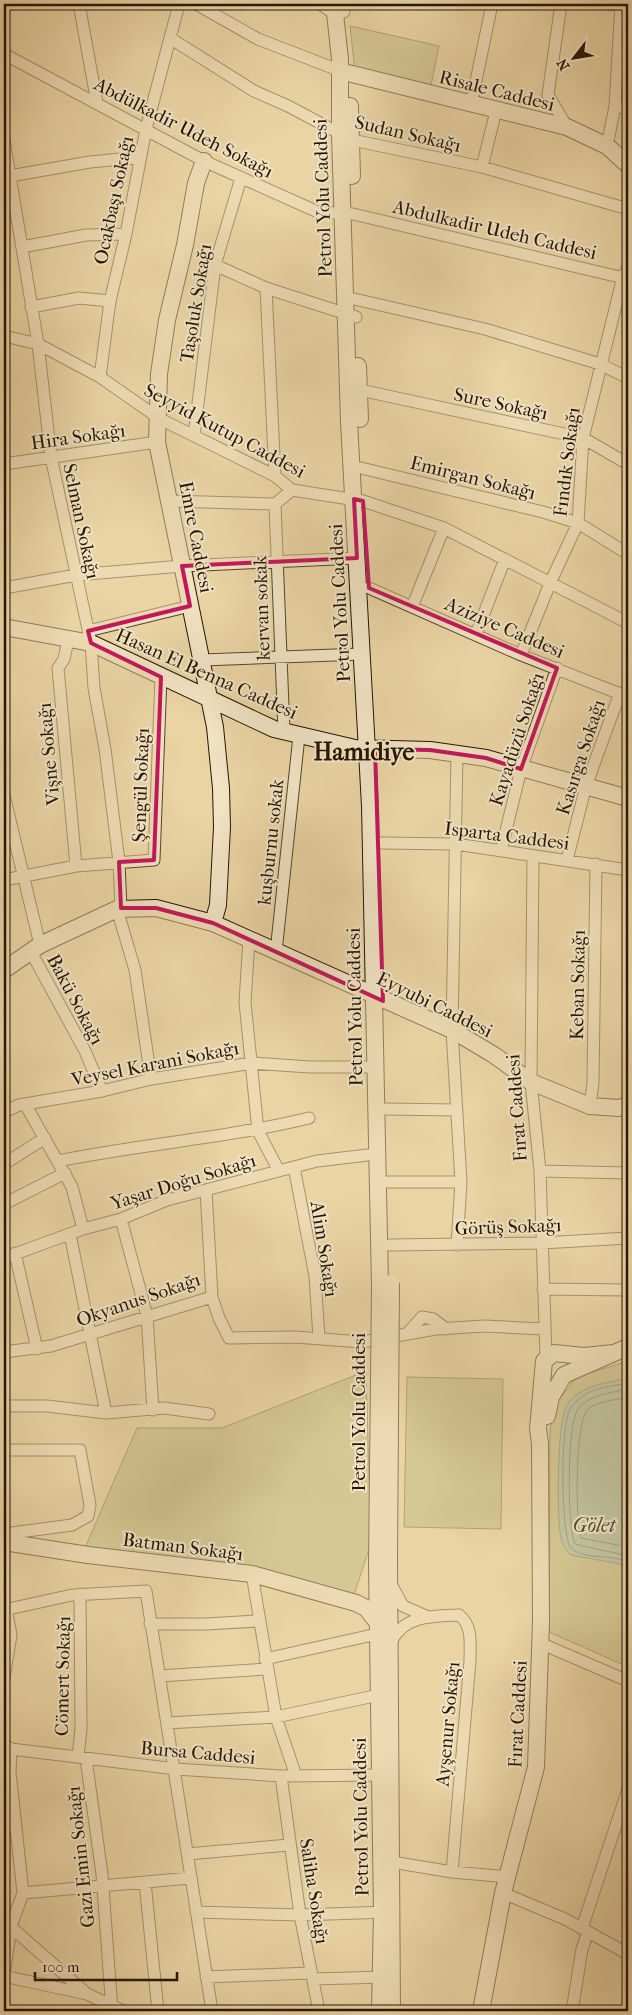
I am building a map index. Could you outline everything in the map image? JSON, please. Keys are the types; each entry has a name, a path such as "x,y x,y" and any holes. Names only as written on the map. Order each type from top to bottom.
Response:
{"street":[{"path":"79,4 97,103"},
{"name":"Ocakbaşı Sokağı","path":"100,377 110,300 126,234 146,129 179,4"},
{"path":"196,4 258,39 344,72"},
{"path":"320,4 339,8"},
{"path":"471,105 492,4"},
{"path":"561,4 548,95 567,127"},
{"path":"607,146 615,106 625,5 608,4"},
{"name":"Petrol Yolu Caddesi","path":"339,8 344,72 358,500 357,558 362,654 380,844 375,1067 376,1154 385,1285 383,1582 389,1647 386,1775 386,1977 380,2011"},
{"name":"Sudan Sokağı","path":"170,38 254,91 288,106 346,137 482,167 628,209"},
{"name":"Abdülkadir Udeh Sokağı","path":"4,54 204,161 318,212 348,214"},
{"name":"Risale Caddesi","path":"344,72 471,105 567,127 607,146 628,165"},
{"path":"615,106 628,109"},
{"path":"482,167 496,111"},
{"name":"Selman Sokağı","path":"4,140 6,176 22,247 38,344 51,457 90,637 94,688 105,749 119,862 119,909 135,970 151,1079"},
{"path":"6,176 90,162 141,157"},
{"name":"Emre Caddesi","path":"204,161 196,183 185,245 167,320 159,374 158,401 160,419 157,442 190,606 203,660 208,699 215,727 222,798 218,905 213,923"},
{"name":"Taşoluk Sokağı","path":"194,436 215,265 241,178"},
{"name":"Petrol Yolu Caddesi","path":"348,214 354,299 351,315 360,390 361,468 358,500 369,588 371,749 378,999 385,1108 389,1245 385,1285"},
{"name":"Abdulkadir Udeh Caddesi","path":"348,214 626,274"},
{"path":"22,247 86,235 126,234"},
{"path":"215,265 266,288 351,315"},
{"name":"Fındık Sokağı","path":"521,655 550,581 578,523 583,438 600,364 626,274"},
{"path":"266,288 275,476"},
{"path":"31,307 79,298 110,300"},
{"path":"354,299 485,329 600,364 628,378"},
{"name":"Seyyid Kutup Caddesi","path":"4,336 38,344 100,377 160,419 275,476 292,490 358,500 444,528 550,581 628,623"},
{"name":"Sure Sokağı","path":"360,390 583,438 628,464"},
{"name":"Hira Sokağı","path":"4,464 157,442"},
{"name":"Emirgan Sokağı","path":"361,468 544,512 578,523 628,554"},
{"path":"169,501 275,504 292,490"},
{"name":"kervan sokak","path":"275,504 280,656 292,734"},
{"path":"412,608 444,528"},
{"path":"4,588 76,575 182,566 357,558"},
{"path":"476,634 505,559"},
{"name":"Aziziye Caddesi","path":"369,588 521,655 624,695"},
{"path":"90,637 190,606"},
{"name":"Hasan El Benna Caddesi","path":"4,628 23,630 68,640 90,637 161,677 292,734 355,748 430,750 486,758 628,798"},
{"name":"Vişne Sokağı","path":"68,640 64,659 58,668 76,866"},
{"path":"203,660 362,654"},
{"name":"Kayadüzü Sokağı","path":"501,851 521,769 557,668"},
{"name":"Şengül Sokağı","path":"119,862 154,860 161,677"},
{"name":"Kasırga Sokağı","path":"567,860 586,786 624,695"},
{"name":"kuşburnu sokak","path":"276,952 292,734"},
{"path":"457,754 452,1030 461,1182 457,1245"},
{"name":"Bakü Sokağı","path":"4,795 5,810 22,876 36,949 102,1091"},
{"name":"Isparta Caddesi","path":"380,844 456,844 628,870"},
{"name":"Fırat Caddesi","path":"533,856 531,1082 540,1171 544,1329 549,1359"},
{"path":"4,880 76,866 119,862"},
{"name":"Keban Sokağı","path":"590,1106 593,1083 596,864"},
{"name":"Eyyubi Caddesi","path":"4,970 36,949 119,909 156,908 213,923 378,999 452,1030 494,1055 531,1082 590,1106 619,1108 628,1105"},
{"path":"249,939 245,1002 258,1131 279,1171"},
{"name":"Veysel Karani Sokağı","path":"4,1112 25,1104 102,1091 151,1079 252,1063 310,1067 375,1067"},
{"path":"25,1104 72,1188 83,1229"},
{"path":"385,1108 457,1110"},
{"path":"58,1161 106,1151 258,1131 310,1118"},
{"path":"4,1164 45,1138"},
{"name":"Yaşar Doğu Sokağı","path":"4,1258 83,1229 121,1219 167,1200 317,1161 376,1154"},
{"name":"Alim Sokağı","path":"294,1167 315,1276 319,1338"},
{"path":"540,1171 628,1173"},
{"path":"4,1204 65,1173"},
{"path":"386,1182 461,1182"},
{"name":"Okyanus Sokağı","path":"4,1352 37,1349 212,1296 206,1190"},
{"path":"121,1219 147,1316 153,1410"},
{"path":"70,1234 106,1413"},
{"name":"Görüş Sokağı","path":"389,1245 542,1243 628,1238"},
{"path":"15,1253 37,1349"},
{"path":"543,1289 628,1290"},
{"path":"212,1296 219,1318 230,1338 319,1338 362,1342 407,1334 485,1326 544,1329"},
{"path":"549,1359 621,1350"},
{"path":"549,1359 549,1376 556,1378 621,1350"},
{"path":"540,1443 538,1429 549,1359"},
{"path":"540,1443 551,1397 564,1375"},
{"path":"4,1406 47,1406 106,1413 164,1408 209,1414"},
{"name":"Fırat Caddesi","path":"481,2011 503,1893 509,1877 536,1767 540,1643 540,1443"},
{"path":"4,1450 80,1450 90,1505 88,1516 72,1525 4,1534"},
{"name":"Batman Sokağı","path":"4,1542 88,1555 252,1574 356,1603"},
{"path":"252,1574 258,1621 276,1717 296,1776"},
{"path":"356,1603 372,1593 383,1582 398,1602 408,1610 426,1616"},
{"name":"Petrol Yolu Caddesi","path":"383,1582 377,1628 379,1695 392,1862 387,1912"},
{"path":"4,1678 11,1635 5,1609 80,1594 146,1590 150,1624 176,1769 190,1878 212,2011"},
{"name":"Cömert Sokağı","path":"80,1594 82,1758"},
{"path":"159,1676 266,1664 377,1628 366,1608 356,1603"},
{"name":"Ayşenur Sokağı","path":"426,1616 459,1615 466,1620 469,1628 470,1661 452,1872"},
{"path":"389,1647 399,1629 412,1620 426,1616"},
{"path":"150,1624 206,1624 258,1621"},
{"path":"540,1643 628,1681"},
{"path":"167,1724 276,1717 379,1695"},
{"path":"7,1746 23,1893 8,1923 4,1976 87,1994"},
{"name":"Bursa Caddesi","path":"7,1746 82,1758 176,1769 281,1776 386,1775"},
{"name":"Gazi Emin Sokağı","path":"82,1758 102,1886 112,2009"},
{"name":"Saliha Sokağı","path":"281,1776 300,1915 319,2011"},
{"path":"572,2011 585,1930 628,1789"},
{"path":"4,1826 16,1827"},
{"path":"187,1854 289,1845"},
{"path":"392,1862 452,1872 509,1877"},
{"path":"23,1893 190,1878"},
{"path":"145,1882 158,2011"},
{"path":"503,1893 585,1930 628,1954"},
{"path":"196,1912 300,1915 387,1912"},
{"path":"8,1923 87,1994 112,2009 123,2011"},
{"path":"206,1977 386,1977"},
{"name":"Petrol Yolu Caddesi","path":"386,1977 392,2011"}],"highlighted area":[{"path":"354,499 363,501 369,588 557,668 521,769 486,758 430,750 375,749 383,1001 213,923 156,908 121,908 119,862 154,860 161,677 91,643 88,631 190,606 182,566 357,558"}],"shaded area":[{"path":"350,26 439,46 431,85 355,72"},
{"path":"628,1361 628,1667 549,1632 550,1430 554,1409 572,1382 580,1376"},
{"path":"366,1371 371,1543 354,1595 84,1550 137,1428 222,1428"},
{"path":"407,1377 503,1379 501,1529 404,1527"}],"water":[{"name":"Gölet","path":"628,1378 628,1569 620,1564 571,1555 569,1553 563,1545 560,1535 558,1487 561,1428 567,1405 572,1398 586,1389"}],"district":[{"name":"Hamidiye","path":"364,752"}]}
